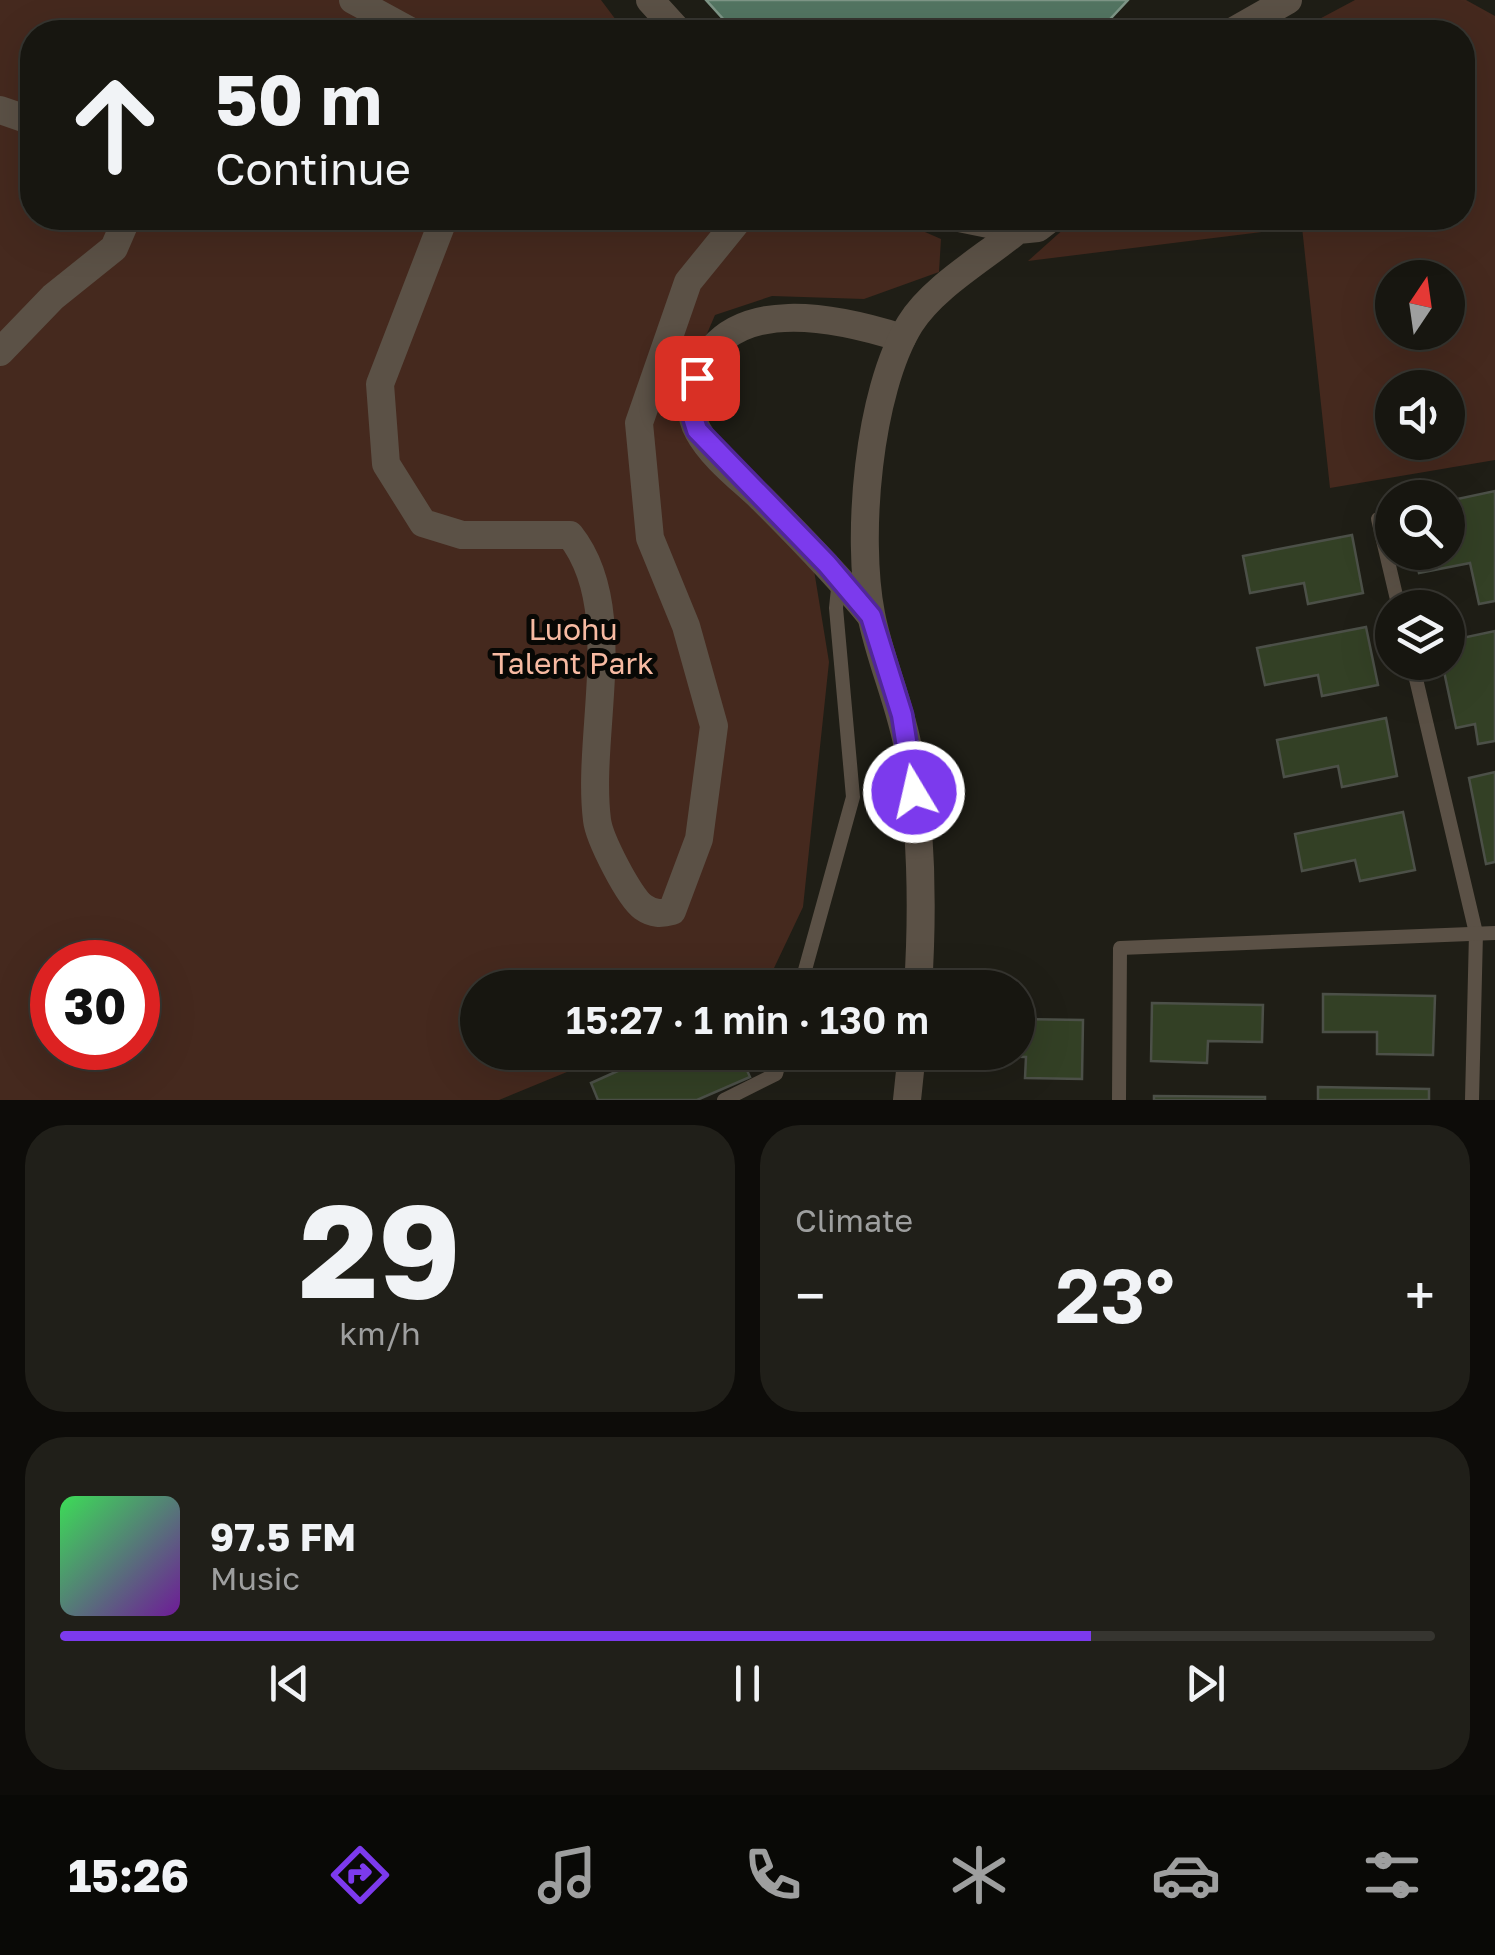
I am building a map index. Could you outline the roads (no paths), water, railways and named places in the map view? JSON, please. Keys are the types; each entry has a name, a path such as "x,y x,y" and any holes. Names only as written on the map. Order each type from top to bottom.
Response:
{"street":[{"path":"354,0 390,20"},
{"path":"650,0 668,20"},
{"path":"1253,20 1288,0"},
{"path":"0,352 53,297 114,248 121,230"},
{"path":"439,230 380,384 386,464 423,523 462,535 570,535 588,557 602,657 597,823 641,906 658,914 672,911 696,855 714,726 686,626 650,538 638,423 688,282 730,230"},
{"path":"918,970 921,880 914,792 902,715 871,616 866,555 872,463 881,407 902,338 919,311 1018,230"},
{"path":"871,616 840,578 697,430 692,414 697,378 712,348 742,323 804,319 863,326 902,338"},
{"path":"907,1100 910,1070"}],"lane":[{"path":"805,970 852,797 836,608 840,578"},
{"path":"1416,680 1476,934 1472,1100"},
{"path":"1119,1100 1120,948 1495,933"},
{"path":"724,1100 777,1070"}],"park label":[{"name":"Luohu Talent Park","path":"573,646"}]}
